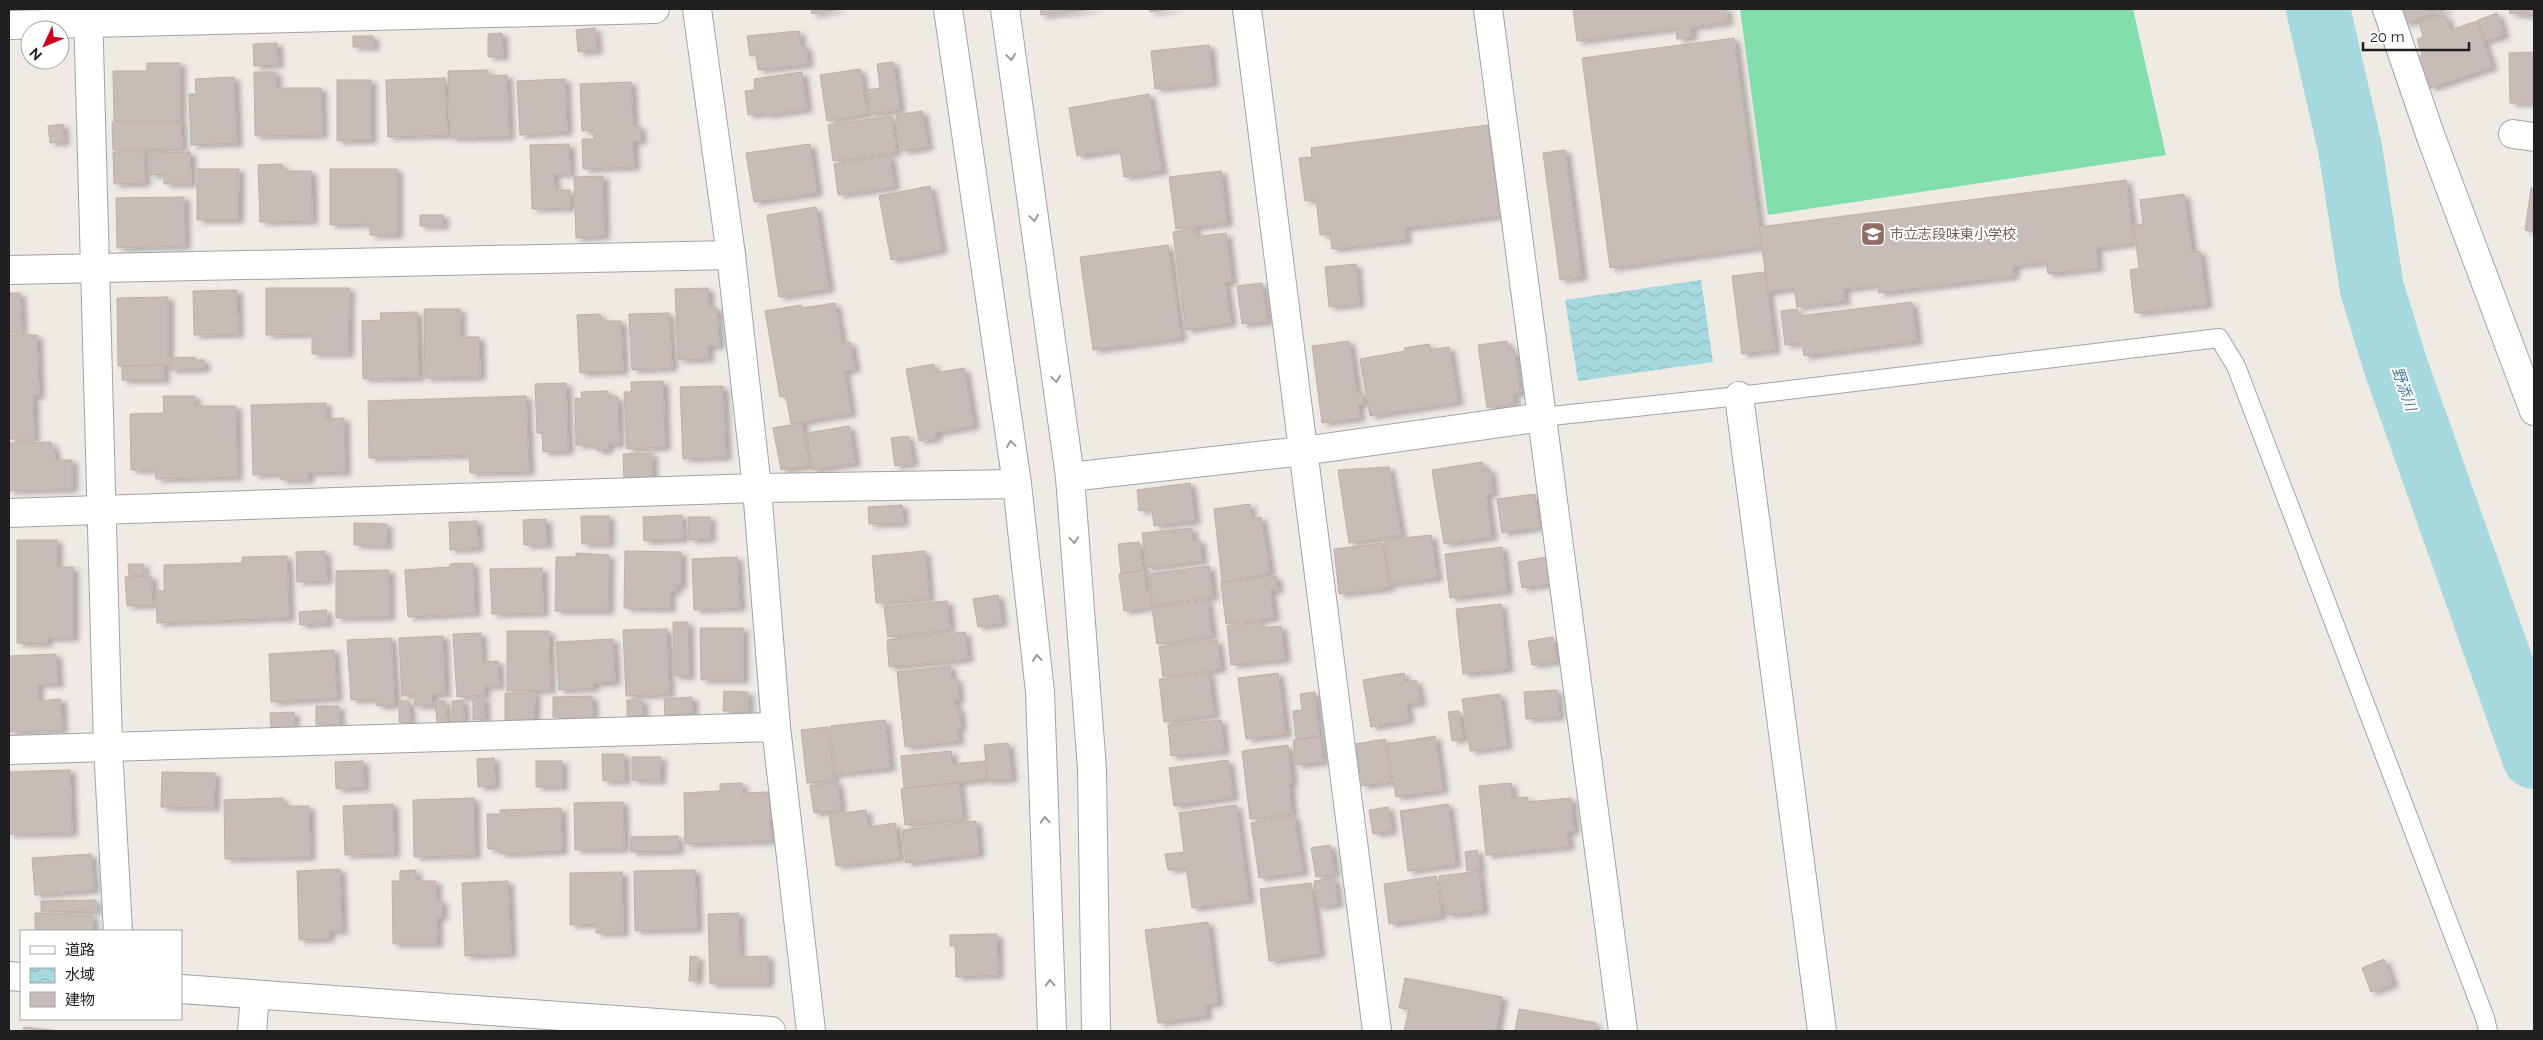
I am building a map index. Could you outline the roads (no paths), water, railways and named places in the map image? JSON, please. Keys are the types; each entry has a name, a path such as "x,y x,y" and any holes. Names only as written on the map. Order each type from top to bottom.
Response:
{"street":[{"path":"9,25 88,15 656,9"},
{"path":"697,9 732,255 757,488 776,726 811,1031"},
{"path":"948,9 1017,484 1040,692 1052,1031"},
{"path":"1005,9 1070,478 1092,769 1096,1031"},
{"path":"1247,9 1377,1031"},
{"path":"1488,9 1623,1031"},
{"path":"2387,9 2431,137 2534,412"},
{"path":"88,15 97,266 108,747 118,930"},
{"path":"9,270 97,266 732,255"},
{"path":"1739,396 1822,1031"},
{"path":"1070,478 1303,451 1542,417"},
{"path":"9,512 757,488 1017,484"},
{"path":"9,750 776,726"},
{"path":"182,989 255,996 772,1031"},
{"path":"252,1031 255,996"}],"lane":[{"path":"1542,417 1739,396 2219,338 2236,366 2485,1018 2488,1031"}],"water":[{"path":"1701,280 1713,362 1578,381 1565,300"}],"waterway":[{"name":"野添川","path":"2318,9 2350,148 2372,289 2396,367 2534,757"}],"place":[{"name":"市立志段味東小学校","path":"1873,234"}]}
